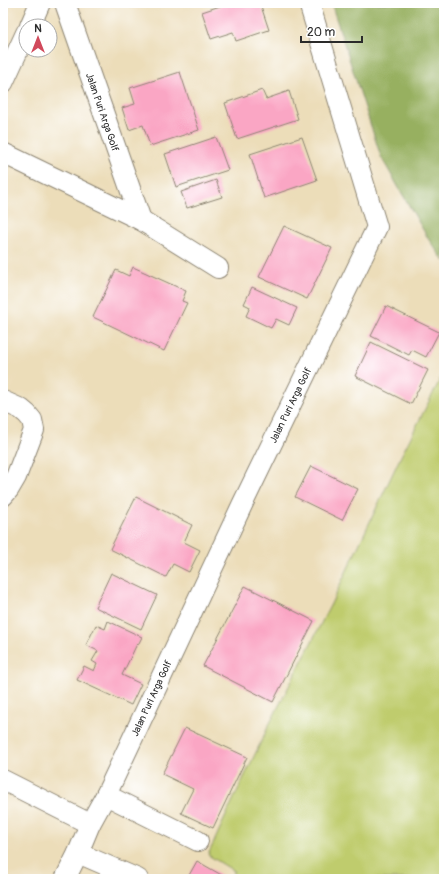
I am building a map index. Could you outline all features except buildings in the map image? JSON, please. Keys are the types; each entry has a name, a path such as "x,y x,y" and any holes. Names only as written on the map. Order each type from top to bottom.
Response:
{"street":[{"path":"33,18 40,3"},
{"name":"Jalan Puri Arga Golf","path":"65,3 141,220"},
{"name":"Jalan Puri Arga Golf","path":"65,879 243,503 377,226 309,3"},
{"path":"3,83 18,51"},
{"path":"3,153 141,220 218,268"},
{"path":"3,401 21,409 27,414 32,420 34,430 16,477 3,496"},
{"path":"3,780 90,824"},
{"path":"106,795 198,841"},
{"path":"78,852 138,879"}],"green space":[{"path":"331,3 444,3 444,261 429,240 381,157"},
{"path":"444,372 444,879 230,879 234,871 208,855 269,725 332,602 400,458"}]}
